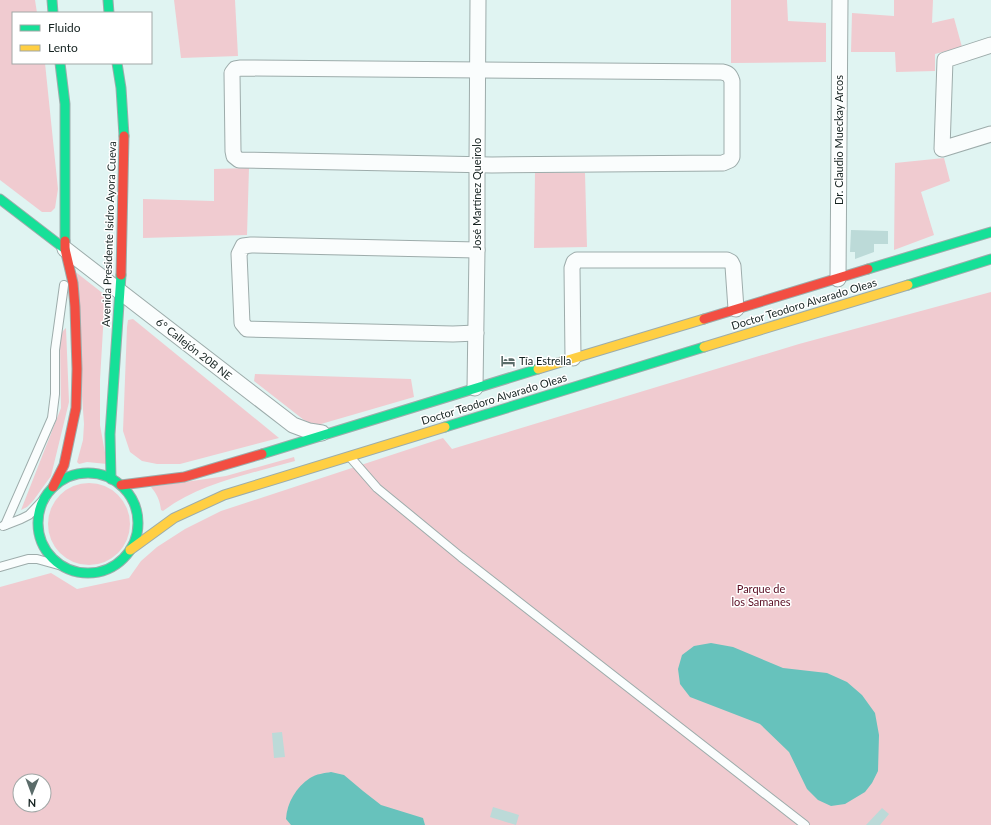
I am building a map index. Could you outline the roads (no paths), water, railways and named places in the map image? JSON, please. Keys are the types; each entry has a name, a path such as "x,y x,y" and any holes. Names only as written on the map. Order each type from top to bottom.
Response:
{"main road":[{"path":"52,0 53,12"},
{"path":"108,0 109,12"},
{"path":"53,487 65,478 76,474 94,474 111,479 121,485 135,504 138,516 136,540 123,559 116,565 99,572 80,572 62,566 52,558 44,548 39,536 38,523 40,510 45,498 53,487 64,465 68,452 76,408 77,369 75,307 73,283 65,253 65,104 60,64"},
{"name":"Avenida Presidente Isidro Ayora Cueva","path":"111,479 110,434 121,292 124,132 121,88 117,64"},
{"path":"0,199 65,253"},
{"name":"Doctor Teodoro Alvarado Oleas","path":"121,485 184,477 206,471 573,358 991,232"},
{"name":"Doctor Teodoro Alvarado Oleas","path":"130,550 174,518 224,495 991,259"},
{"path":"110,458 119,466"},
{"path":"129,474 148,481"}],"street":[{"name":"José Martínez Queirolo","path":"475,388 478,0"},
{"name":"Dr. Claudio Mueckay Arcos","path":"838,279 840,0"},
{"path":"991,45 945,60 942,149 991,134"},
{"path":"235,69 477,71 728,73 731,76 732,81 732,142 730,160 723,163 476,165 239,160 236,159 233,152 232,73 235,69"},
{"path":"476,333 445,334 247,329 242,323 239,254 243,246 251,245 477,250"},
{"name":"6° Callejón 20B NE","path":"65,253 121,292 293,425 318,434 329,433"},
{"path":"573,358 572,268 574,262 577,260 727,260 731,262 733,266 736,310"}],"lane":[{"path":"2,526 53,413 55,394 55,350 64,292 65,253"},
{"path":"350,457 377,488 461,557 805,825"},
{"path":"2,526 29,515 45,498"},
{"path":"0,567 28,559 37,559 62,566"}],"water":[{"path":"711,643 733,647 783,668 827,673 847,682 862,695 875,713 879,735 878,771 872,783 865,792 845,804 831,806 818,800 807,789 789,752 760,724 690,697 680,684 678,669 682,655 694,646"},
{"path":"331,772 344,775 381,805 423,818 425,825 291,825 286,819 288,807 290,801 300,786 312,777"}],"place":[{"name":"Tía Estrella","path":"508,361"}],"park label":[{"name":"Parque de los Samanes","path":"761,595"}]}
